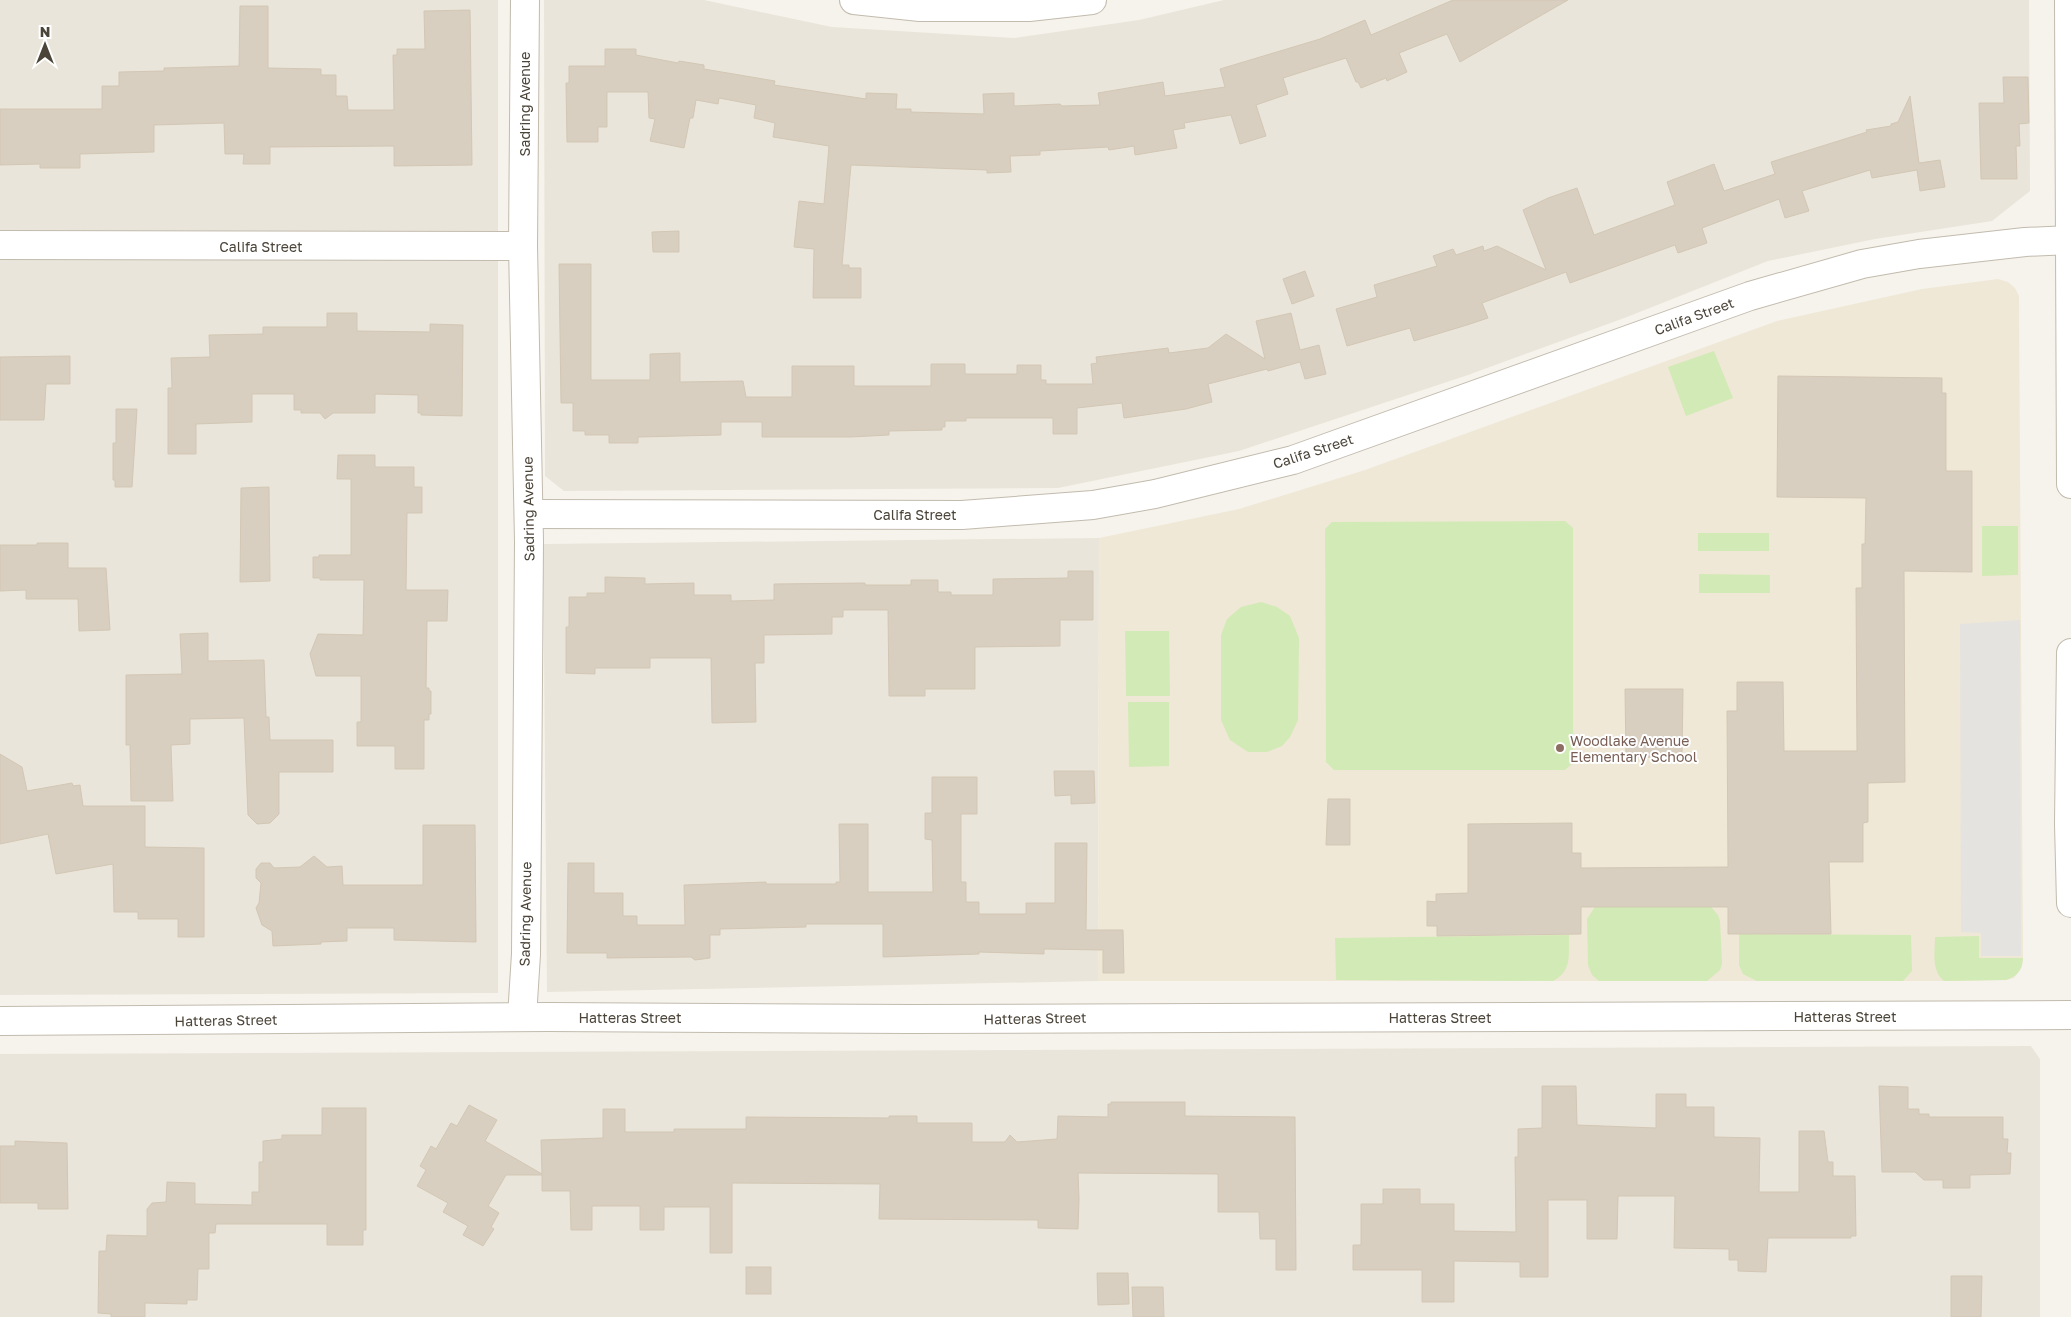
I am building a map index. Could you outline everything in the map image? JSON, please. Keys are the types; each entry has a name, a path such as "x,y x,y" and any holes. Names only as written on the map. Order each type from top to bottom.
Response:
{"street":[{"name":"Sadring Avenue","path":"522,1017 526,954 529,514 523,246 525,0"},
{"path":"854,0 920,7 1028,7 1092,0"},
{"path":"2069,0 2071,484"},
{"name":"Califa Street","path":"529,514 962,514 1093,505 1154,494 1293,460 1750,296 1862,264 1919,254 2025,242 2071,240"},
{"name":"Califa Street","path":"0,245 523,246"},
{"path":"2071,653 2069,824 2071,903"},
{"name":"Hatteras Street","path":"0,1021 522,1017 920,1019 2071,1015"}],"shaded area":[{"path":"0,0 498,0 498,993 0,995"},
{"path":"544,0 704,0 832,27 1014,38 1139,20 1224,0 2029,0 2030,191 1992,221 1875,239 1768,261 1627,317 1468,375 1239,451 1058,488 564,491 545,476"},
{"name":"Woodlake Avenue Elementary School","path":"1998,279 2008,282 2015,288 2019,296 2023,958 2022,967 2014,978 2006,980 1944,981 1098,981 1099,538 1239,509 1365,470 1777,321 1922,289"},
{"path":"1099,538 1098,981 547,992 543,544"},
{"path":"2020,620 2021,956 1981,956 1981,933 1961,932 1960,624"},
{"path":"2031,1046 2040,1059 2040,1317 0,1317 0,1054"}],"green space":[{"path":"1714,351 1733,398 1686,416 1668,367"},
{"path":"1565,521 1573,528 1573,763 1565,770 1334,770 1326,762 1325,529 1332,522"},
{"path":"1982,526 2018,526 2018,575 1982,576"},
{"path":"1698,533 1769,533 1769,551 1698,551"},
{"path":"1699,574 1770,575 1770,593 1699,593"},
{"path":"1261,602 1277,607 1290,616 1299,638 1298,720 1290,737 1282,746 1267,752 1248,752 1230,740 1221,720 1221,635 1227,619 1241,607"},
{"path":"1125,631 1169,631 1170,696 1126,696"},
{"path":"1128,702 1169,702 1169,766 1129,767"},
{"path":"1595,907 1711,907 1718,915 1720,921 1722,964 1720,970 1707,981 1599,981 1592,975 1588,965 1587,919"},
{"path":"1739,934 1911,935 1912,971 1903,981 1757,981 1743,974 1739,965"},
{"path":"1569,935 1567,967 1553,981 1336,980 1335,938"},
{"path":"1979,936 1979,958 2023,958 2019,972 2014,977 2006,980 1944,981 1935,966 1935,937"}],"building":[{"path":"1453,0 1568,0 1460,62 1447,34 1399,53 1407,72 1387,81 1386,78 1361,88 1358,82 1356,82 1346,58 1283,78 1288,94 1256,105 1266,136 1240,144 1231,115 1184,123 1185,128 1173,130 1177,148 1135,155 1134,146 1109,150 1108,147 1040,151 1040,155 1010,156 1011,172 987,173 987,170 851,165 842,265 849,265 849,268 861,268 861,298 813,298 814,249 794,247 799,201 824,204 829,146 773,137 775,123 754,118 756,105 719,98 718,104 696,100 684,148 650,141 655,119 649,118 648,92 607,92 607,127 598,127 598,142 567,142 566,83 569,83 569,66 605,66 605,49 636,49 636,55 678,63 679,61 704,65 704,69 775,81 774,85 866,99 866,93 897,94 896,109 911,109 911,112 984,114 983,94 1014,93 1014,106 1100,105 1098,93 1163,82 1165,96 1225,87 1220,69 1320,39 1365,20 1371,35"},
{"path":"240,6 268,6 268,68 321,69 321,75 336,75 336,96 347,96 348,110 394,110 393,55 397,55 397,49 425,49 424,11 470,10 472,165 394,166 394,146 270,147 270,164 243,164 244,154 225,154 224,123 154,125 154,152 80,154 80,168 40,168 40,164 0,165 0,109 102,109 102,86 119,86 119,72 164,71 164,68 239,66"},
{"path":"2003,77 2028,77 2029,123 2019,124 2020,146 2016,146 2017,179 1981,179 1979,103 2004,103"},
{"path":"1910,96 1919,163 1940,160 1945,187 1920,191 1917,170 1872,178 1870,170 1802,191 1809,211 1785,218 1779,199 1702,228 1707,243 1678,253 1675,245 1570,283 1566,272 1482,303 1488,318 1414,341 1410,328 1347,346 1336,309 1377,297 1374,285 1437,266 1433,256 1453,249 1456,255 1483,246 1484,251 1497,246 1546,270 1523,210 1548,198 1577,188 1594,235 1675,205 1667,182 1714,164 1724,191 1775,174 1771,162 1867,132 1866,130 1891,126 1891,124 1898,122"},
{"path":"679,231 679,252 653,252 652,232"},
{"path":"559,264 591,264 591,380 650,380 650,354 680,353 680,382 743,381 746,397 792,397 792,366 854,366 854,386 931,386 931,364 965,364 965,374 1017,374 1017,365 1041,365 1041,380 1046,380 1046,384 1093,384 1091,364 1097,363 1096,357 1168,348 1169,353 1208,348 1226,334 1265,359 1256,321 1291,313 1300,350 1319,345 1326,374 1305,379 1300,362 1268,371 1267,369 1208,384 1212,402 1186,409 1124,418 1122,403 1077,408 1077,434 1053,434 1053,418 966,418 966,421 945,421 945,427 942,427 942,430 889,431 889,435 850,437 762,437 762,422 721,422 721,435 638,437 638,443 609,443 609,435 585,435 585,431 573,431 573,403 561,403"},
{"path":"1305,271 1314,296 1292,304 1283,279"},
{"path":"327,313 357,313 357,331 430,332 430,324 463,325 462,416 421,415 421,413 418,413 418,395 375,394 375,413 333,413 325,419 320,413 301,413 301,410 294,410 294,394 252,394 252,422 196,424 196,454 168,454 168,388 172,388 171,358 210,357 209,335 263,334 263,327 327,327"},
{"path":"70,356 70,384 46,384 44,420 0,420 0,357"},
{"path":"1778,376 1942,378 1942,393 1946,393 1946,471 1972,471 1972,572 1904,571 1905,782 1868,783 1868,822 1863,823 1863,862 1829,862 1831,934 1728,934 1728,907 1581,907 1581,934 1437,936 1437,926 1427,926 1427,901 1436,902 1436,894 1468,893 1468,824 1572,823 1572,853 1581,853 1581,868 1728,867 1727,711 1737,711 1737,682 1783,682 1784,751 1857,751 1856,588 1862,588 1862,544 1865,544 1866,498 1777,497"},
{"path":"116,409 137,409 132,487 115,487 115,480 113,480 113,443 116,443"},
{"path":"338,455 375,455 375,467 414,467 414,487 422,487 422,513 407,513 406,590 448,590 447,621 427,621 426,688 429,688 429,691 431,691 431,714 429,714 429,720 424,720 424,769 395,769 395,746 357,746 357,722 361,722 361,676 316,676 310,654 318,634 363,635 364,580 320,580 320,578 313,578 313,557 319,557 319,555 351,555 351,479 337,479"},
{"path":"269,487 270,581 240,582 241,488"},
{"path":"37,543 68,543 68,568 106,568 110,630 79,631 78,599 26,599 26,590 0,591 0,545 37,545"},
{"path":"1068,571 1093,571 1093,620 1060,620 1060,646 975,647 975,689 925,689 925,696 889,696 888,610 843,610 843,617 832,617 832,634 764,635 764,663 755,663 756,722 712,723 711,658 650,658 650,668 595,668 595,674 566,673 566,627 569,627 569,597 587,597 587,593 605,593 605,577 645,578 645,584 694,583 694,595 731,595 731,601 774,600 774,584 865,583 865,585 911,585 911,580 938,580 938,592 951,592 951,595 993,595 993,579 1068,578"},
{"path":"208,633 208,661 264,660 266,717 269,717 270,740 333,740 333,772 279,772 279,814 270,823 257,824 248,815 244,718 190,719 190,744 171,745 173,801 131,801 130,745 126,745 126,675 182,674 180,634"},
{"path":"1625,689 1683,689 1682,756 1626,758"},
{"path":"0,754 22,767 27,791 72,783 73,786 80,785 83,806 145,806 145,847 204,848 204,937 178,937 178,919 138,919 138,912 114,912 113,864 56,874 48,834 0,844"},
{"path":"1054,771 1094,771 1095,803 1071,804 1071,795 1055,796"},
{"path":"932,777 977,777 977,814 961,814 961,882 966,882 966,902 979,902 979,914 1026,914 1026,903 1055,903 1055,843 1087,843 1086,930 1123,930 1124,973 1103,973 1103,950 1044,949 1044,954 979,952 979,954 883,957 883,924 806,924 806,927 720,929 720,935 710,935 710,958 695,960 691,957 607,958 607,953 567,953 568,863 594,863 594,893 623,893 623,916 637,916 637,925 685,925 684,885 766,882 766,884 836,884 836,882 840,882 839,824 868,824 868,892 933,892 932,840 925,839 925,813 932,813"},
{"path":"1328,799 1350,799 1350,845 1326,845"},
{"path":"423,825 475,825 476,942 394,940 394,928 347,928 347,941 273,946 272,931 262,925 256,908 259,903 261,883 256,878 256,869 261,863 270,863 274,868 300,867 314,856 327,867 342,866 343,885 423,885"},
{"path":"1542,1086 1576,1086 1577,1125 1656,1128 1656,1094 1686,1094 1686,1107 1714,1107 1714,1137 1760,1138 1759,1192 1799,1192 1799,1131 1824,1131 1828,1162 1833,1162 1833,1176 1855,1176 1856,1236 1851,1236 1851,1238 1768,1238 1766,1272 1738,1271 1738,1260 1729,1260 1729,1249 1674,1248 1675,1196 1618,1196 1617,1239 1587,1239 1587,1200 1548,1200 1548,1277 1520,1277 1520,1262 1454,1261 1454,1302 1422,1302 1422,1270 1353,1270 1353,1245 1361,1245 1361,1204 1383,1204 1383,1189 1420,1189 1420,1204 1454,1204 1454,1231 1516,1232 1515,1157 1518,1157 1518,1129 1542,1128"},
{"path":"1879,1086 1908,1087 1908,1109 1919,1109 1919,1114 1929,1114 1929,1117 2003,1117 2003,1139 2008,1139 2007,1153 2011,1153 2010,1174 1970,1175 1970,1188 1943,1188 1943,1180 1924,1180 1915,1172 1882,1172"},
{"path":"1111,1102 1185,1102 1185,1116 1295,1117 1296,1270 1276,1270 1276,1239 1260,1239 1259,1212 1218,1212 1218,1174 1078,1173 1078,1229 1038,1228 1038,1220 879,1219 880,1184 732,1183 732,1253 710,1253 710,1207 664,1207 664,1230 640,1230 640,1206 592,1206 592,1230 571,1230 570,1191 542,1191 542,1175 506,1175 488,1206 499,1213 491,1227 494,1229 483,1246 463,1235 468,1226 443,1212 448,1203 417,1186 426,1170 420,1166 431,1146 436,1149 451,1123 457,1126 469,1105 497,1120 485,1141 542,1174 541,1140 603,1138 603,1109 625,1109 625,1132 674,1132 674,1129 746,1129 746,1117 889,1118 889,1116 917,1116 917,1123 972,1123 972,1142 1005,1142 1010,1135 1017,1142 1057,1139 1058,1116 1108,1117 1108,1104 1111,1104"},
{"path":"322,1108 366,1108 366,1230 363,1230 363,1245 327,1245 327,1224 216,1224 215,1233 209,1233 209,1269 198,1269 197,1300 187,1300 187,1304 145,1303 145,1317 111,1317 111,1314 98,1313 99,1251 106,1251 107,1235 147,1236 147,1209 152,1203 166,1202 167,1182 195,1183 195,1204 252,1205 252,1192 259,1192 259,1162 263,1162 263,1141 282,1139 282,1135 322,1135"},
{"path":"15,1141 67,1143 68,1209 38,1209 38,1203 0,1203 0,1146 15,1146"},
{"path":"746,1267 771,1267 771,1294 746,1294"},
{"path":"1097,1273 1128,1273 1129,1304 1098,1305"},
{"path":"1951,1276 1982,1276 1981,1317 1951,1317"},
{"path":"1132,1287 1163,1287 1164,1317 1133,1317"}],"place":[{"name":"Woodlake Avenue Elementary School","path":"1560,748"}]}
